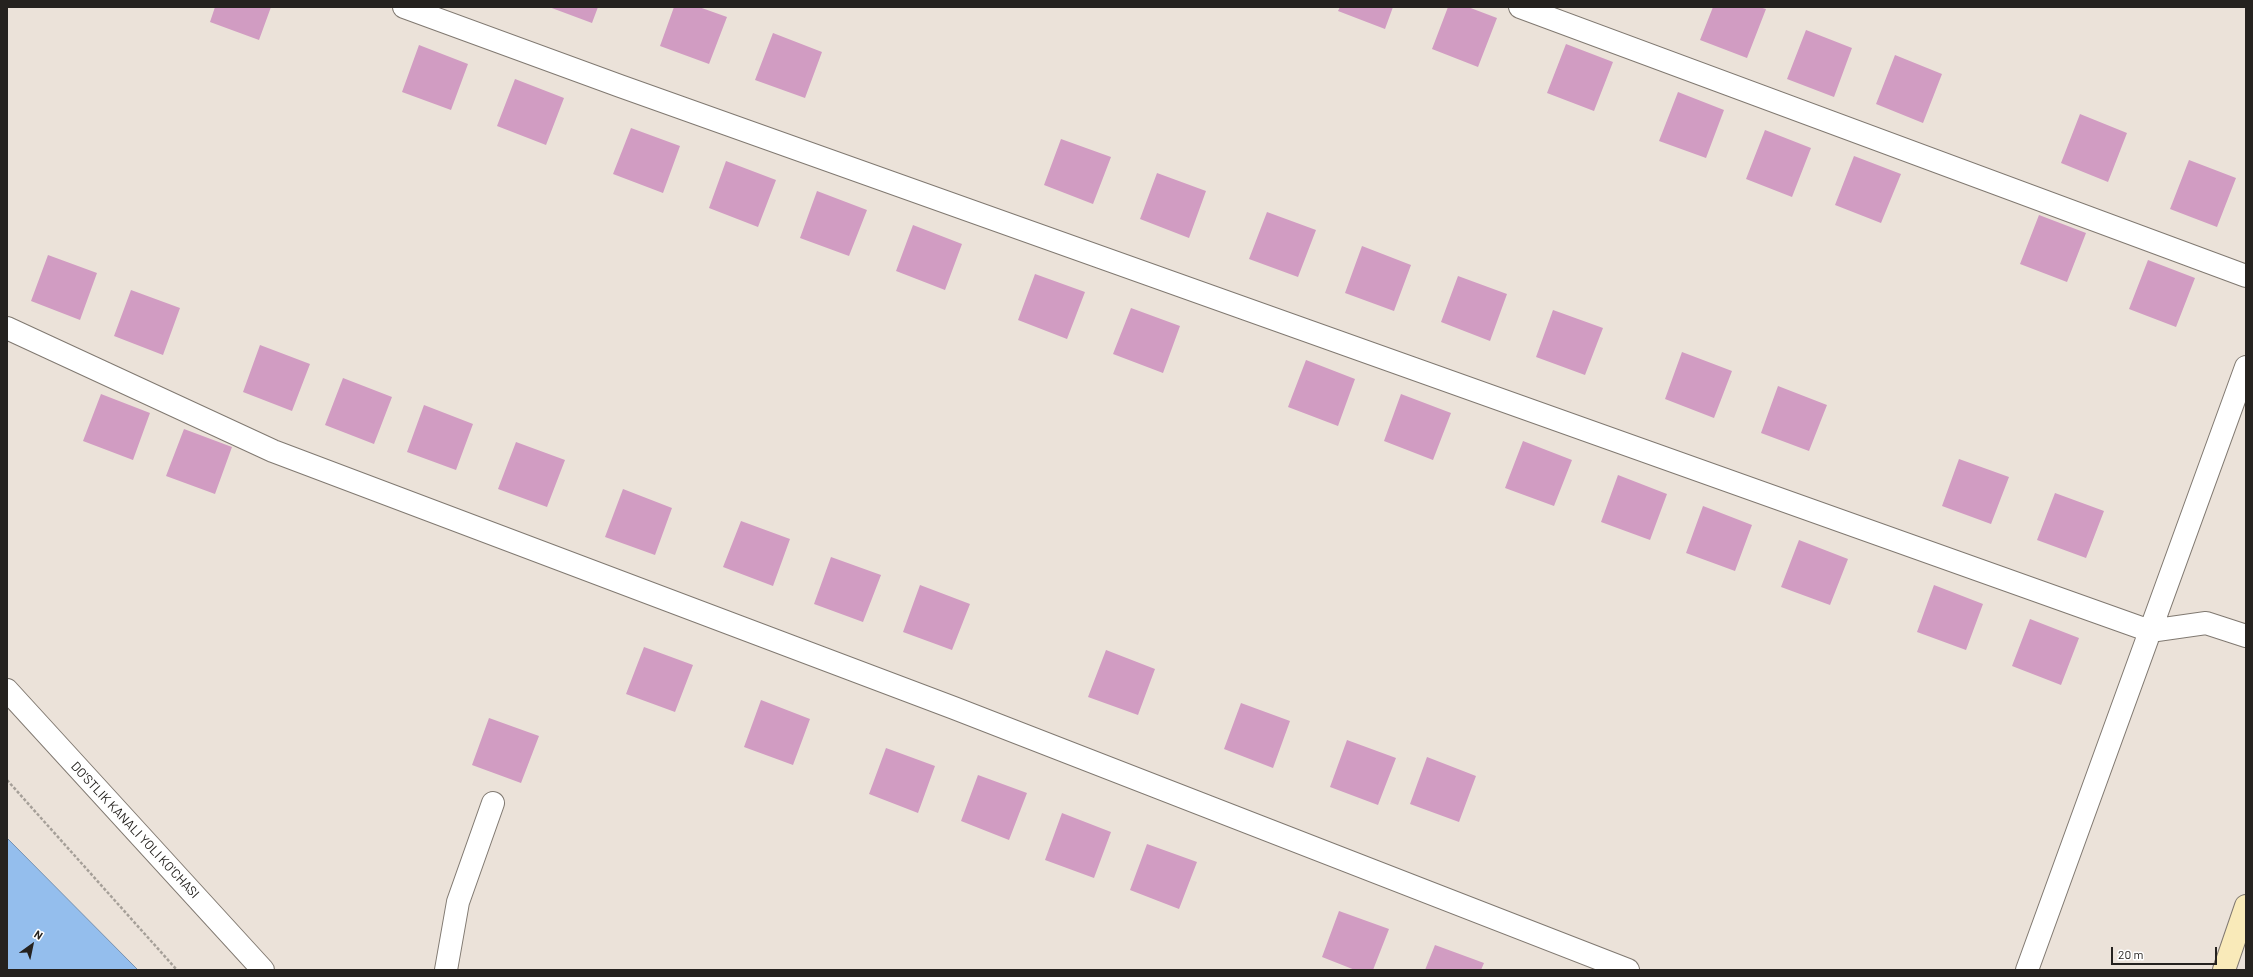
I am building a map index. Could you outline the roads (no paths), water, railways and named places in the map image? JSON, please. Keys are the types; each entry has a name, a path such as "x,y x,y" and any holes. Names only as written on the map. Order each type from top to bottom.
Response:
{"main road":[{"path":"2224,970 2246,906"}],"street":[{"path":"404,7 627,88 2150,631 2206,623 2246,636"},
{"path":"1520,7 2246,276"},
{"path":"7,328 273,451 954,708 1628,970"},
{"path":"2028,970 2246,367"},
{"name":"DO'STLIK KANALI YOLI KO'CHASI","path":"7,690 263,970"},
{"path":"446,970 458,902 493,803"}],"water":[{"path":"7,838 138,970 7,970"}]}
